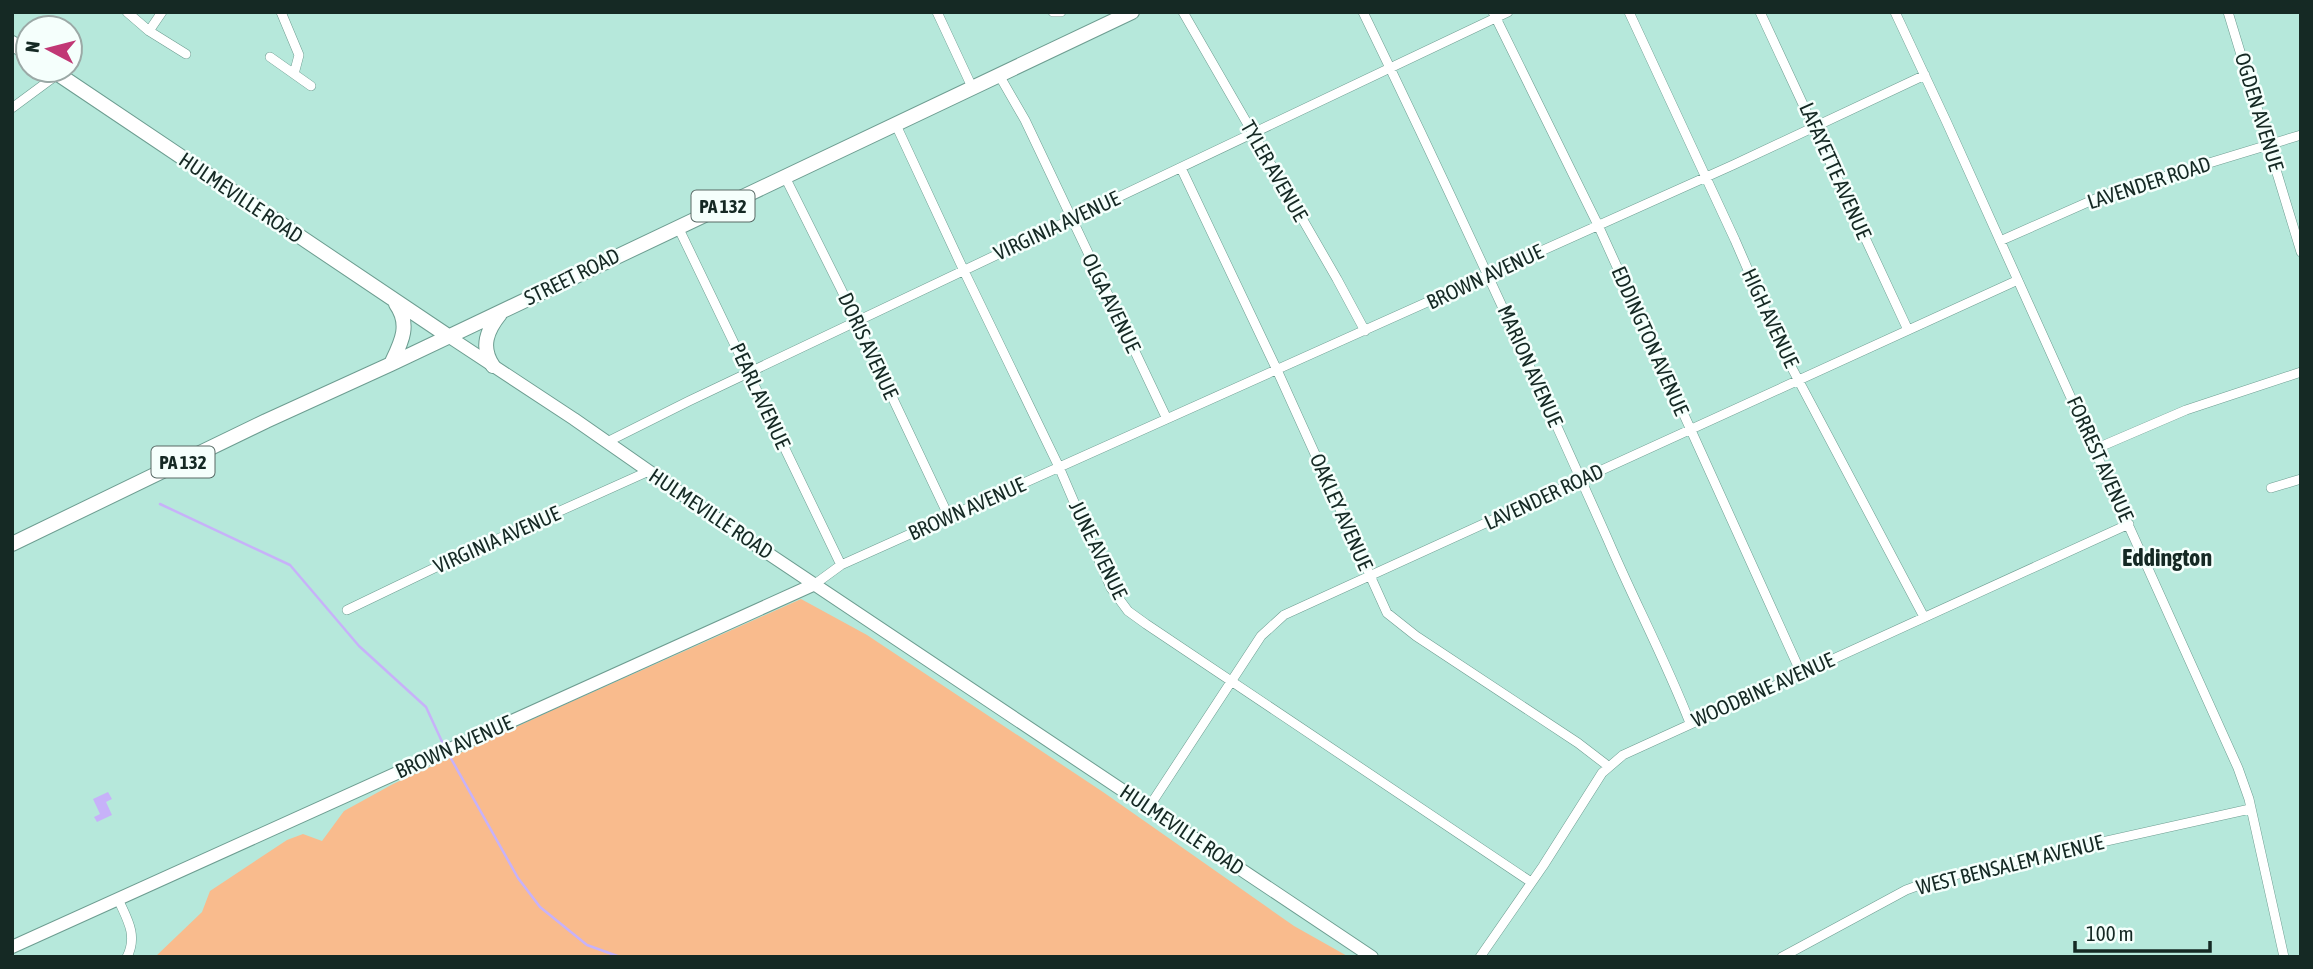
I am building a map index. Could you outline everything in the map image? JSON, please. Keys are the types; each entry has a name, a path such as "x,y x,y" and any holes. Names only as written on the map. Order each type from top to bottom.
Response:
{"main road":[{"name":"STREET ROAD","path":"12,544 266,421 1132,12"},
{"name":"HULMEVILLE ROAD","path":"73,84 1371,957"},
{"path":"391,363 405,330 402,313 393,300"},
{"path":"493,366 486,352 486,336 503,310"},
{"name":"BROWN AVENUE","path":"12,947 816,584"}],"street":[{"path":"127,12 149,31 186,54"},
{"path":"149,31 162,12"},
{"path":"281,12 299,55 294,74"},
{"path":"937,12 972,87"},
{"path":"1053,12 1061,12"},
{"name":"TYLER AVENUE","path":"1183,12 1365,331"},
{"name":"MARION AVENUE","path":"1363,12 1488,275 1690,723"},
{"name":"VIRGINIA AVENUE","path":"607,442 1390,68 1494,15 1507,12"},
{"name":"HIGH AVENUE","path":"1629,12 1769,320 1924,617"},
{"name":"LAFAYETTE AVENUE","path":"1760,12 1908,330"},
{"name":"FORREST AVENUE","path":"1895,12 2238,768 2284,957"},
{"name":"OGDEN AVENUE","path":"2228,12 2301,252"},
{"name":"EDDINGTON AVENUE","path":"1494,15 1598,225 1801,673"},
{"path":"270,57 311,86"},
{"name":"OLGA AVENUE","path":"999,75 1025,120 1167,419"},
{"name":"BROWN AVENUE","path":"816,584 841,565 1706,177 1925,75"},
{"path":"12,108 41,84"},
{"name":"JUNE AVENUE","path":"896,125 1059,467 1120,602 1146,624 1531,883"},
{"name":"LAVENDER ROAD","path":"2000,241 2104,195 2301,135"},
{"name":"OAKLEY AVENUE","path":"1181,168 1277,370 1387,613 1608,766"},
{"name":"DORIS AVENUE","path":"785,177 857,321 948,517"},
{"name":"PEARL AVENUE","path":"678,227 841,565"},
{"name":"LAVENDER ROAD","path":"1149,807 1261,636 1277,620 1301,606 2018,280"},
{"path":"2095,449 2177,414 2301,372"},
{"name":"VIRGINIA AVENUE","path":"347,610 649,471"},
{"path":"2271,488 2301,479"},
{"name":"WOODBINE AVENUE","path":"1480,957 1608,766 1631,751 1690,723 2129,524"},
{"name":"WEST BENSALEM AVENUE","path":"1782,957 1906,890 1936,879 2250,809"},
{"path":"118,899 132,929 133,942 127,957"}],"shaded area":[{"path":"801,599 867,635 1103,792 1294,926 1349,957 155,957 202,912 210,891 287,840 303,834 322,841 344,811 393,784"},
{"path":"108,792 112,799 106,802 112,815 97,822 94,817 100,814 93,799"}],"waterway":[{"path":"160,504 290,565 359,646 426,707 444,746"},
{"path":"449,755 518,878 540,907 587,945 620,957"}],"district":[{"name":"Eddington","path":"2167,558"}]}
